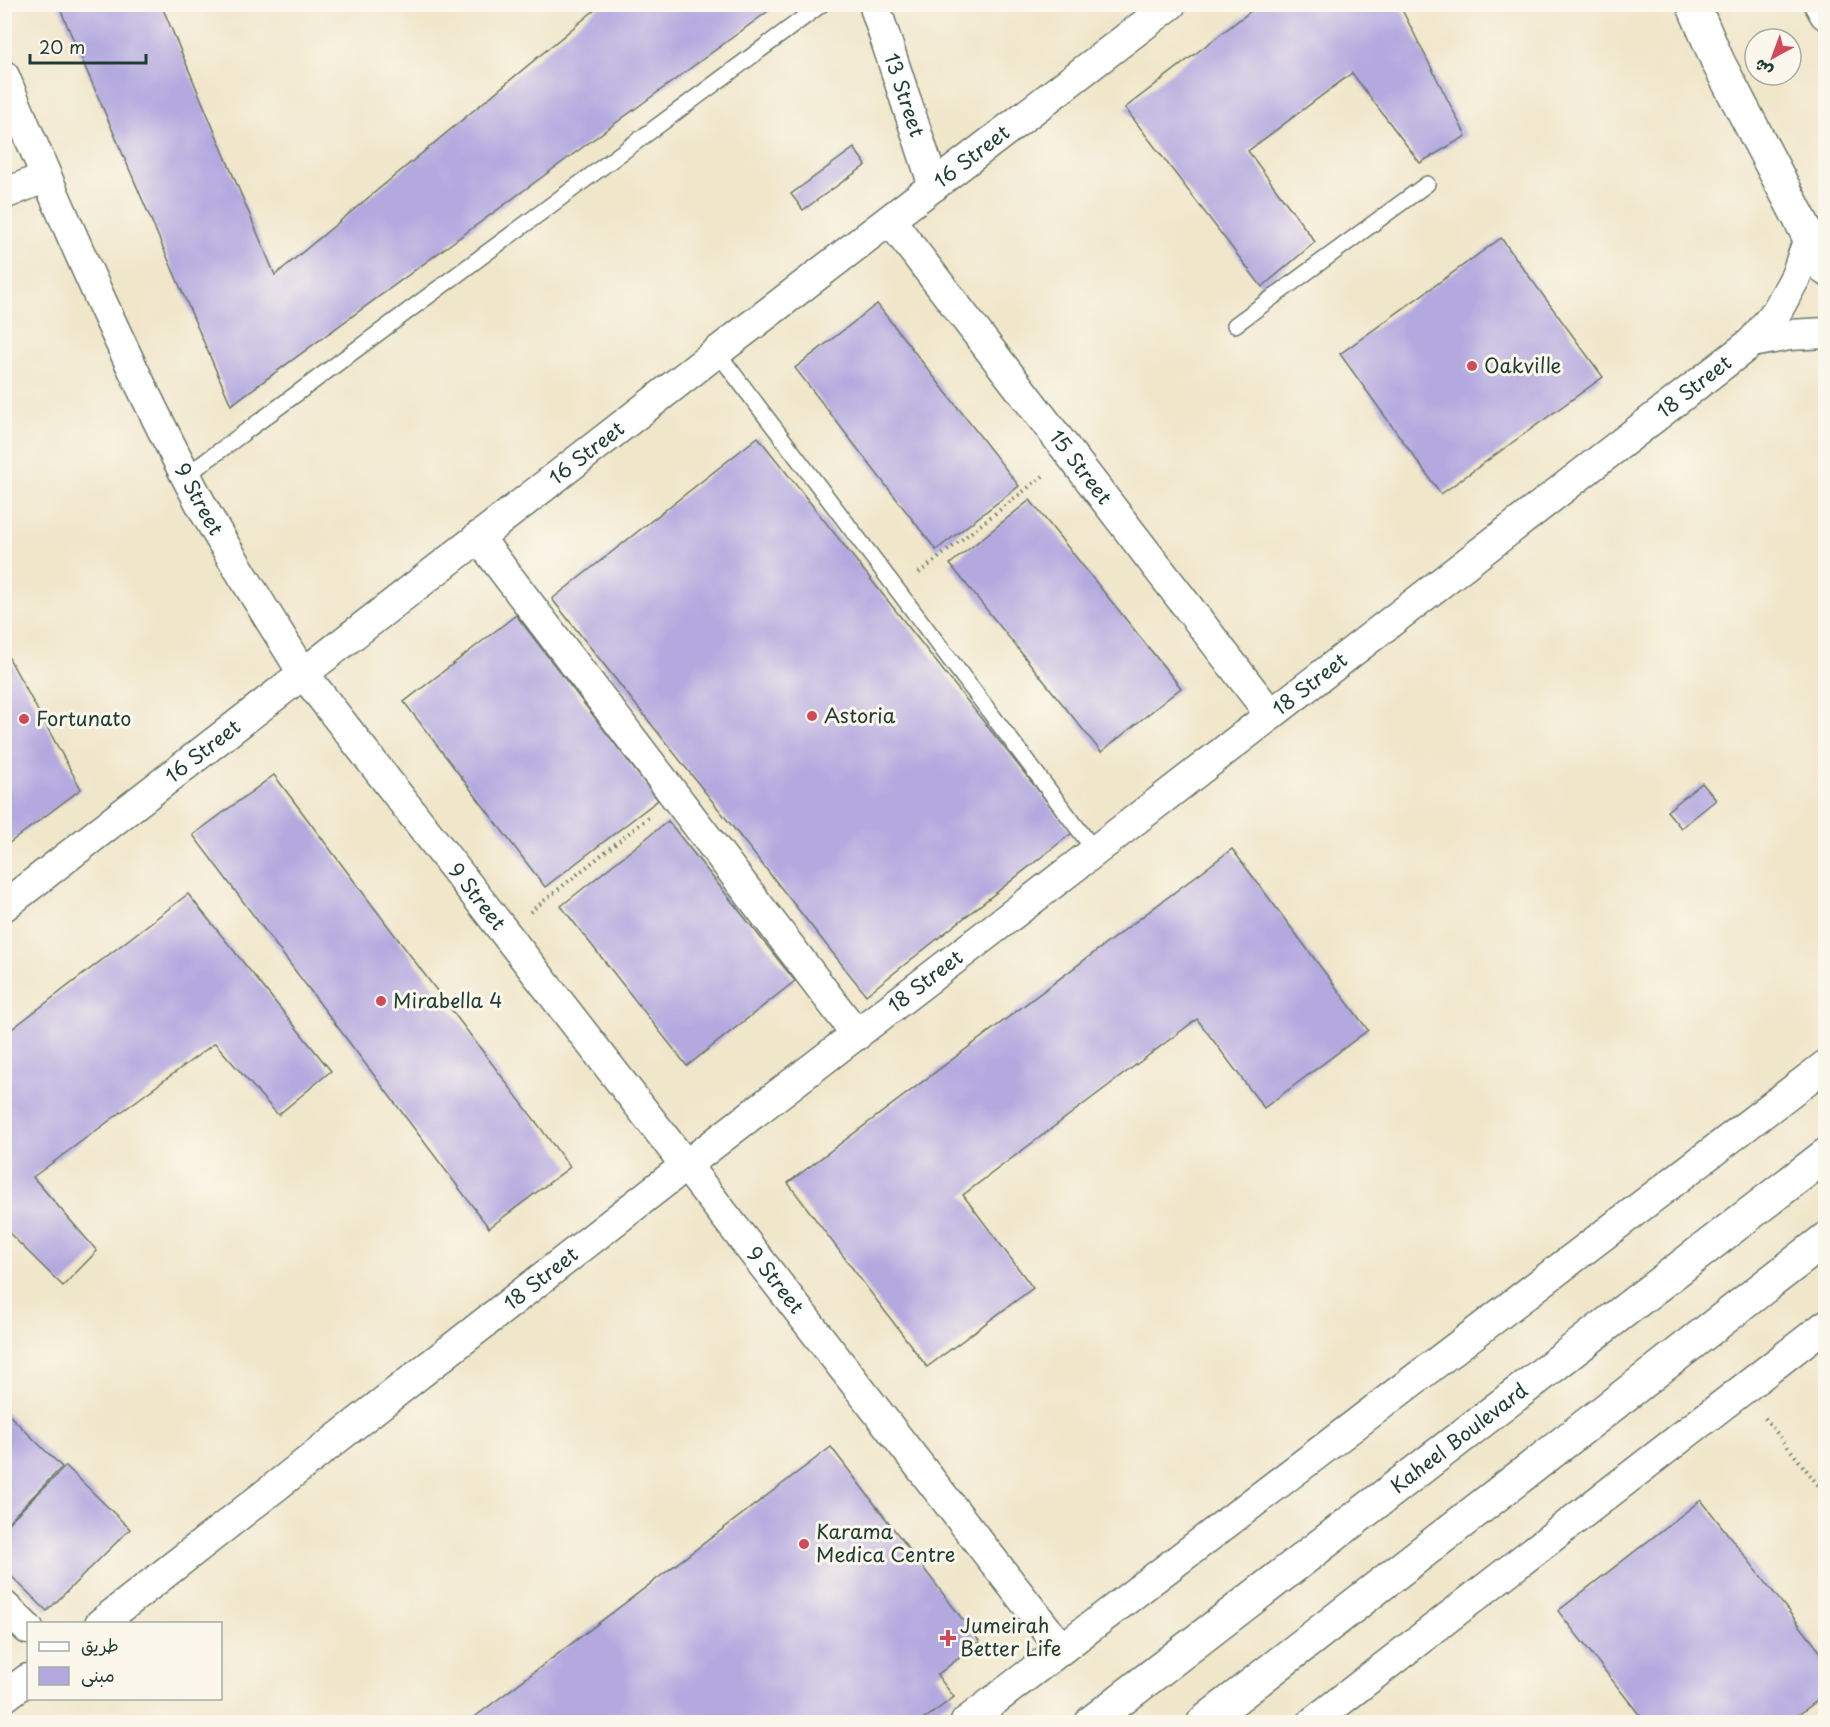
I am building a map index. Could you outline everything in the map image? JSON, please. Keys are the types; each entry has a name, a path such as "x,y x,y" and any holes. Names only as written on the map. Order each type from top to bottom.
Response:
{"street":[{"name":"13 Street","path":"874,4 934,186"},
{"name":"16 Street","path":"4,906 717,352 1171,4"},
{"path":"1693,4 1718,62 1826,269"},
{"path":"1821,4 1826,13"},
{"name":"9 Street","path":"4,76 46,177 120,341 187,475 205,510 303,673 1061,1648"},
{"path":"4,194 46,177"},
{"name":"15 Street","path":"890,220 1271,715"},
{"name":"18 Street","path":"101,1622 685,1166 1752,342 1777,311 1796,276 1809,238"},
{"name":"18 Street","path":"1752,342 1789,335 1826,333"},
{"path":"478,537 856,1035"},
{"path":"966,1722 1826,1065"},
{"name":"Kaheel Boulevard","path":"1092,1722 1826,1155"},
{"path":"1204,1722 1826,1239"},
{"path":"1313,1722 1826,1325"},
{"path":"4,1606 27,1628"},
{"path":"4,1697 27,1680"}],"lane":[{"path":"187,475 822,4"},
{"path":"1235,325 1427,184"},
{"path":"717,352 1095,851"}],"path":[{"path":"897,590 1070,455"},
{"path":"504,933 675,797"},
{"path":"1742,1389 1826,1495"}],"building":[{"path":"58,4 161,4 275,275 602,4 778,4 231,405"},
{"path":"1260,4 1399,4 1466,136 1420,163 1352,73 1248,151 1315,242 1262,287 1125,108"},
{"path":"854,148 866,165 803,210 791,194"},
{"name":"Oakville","path":"1501,238 1603,377 1441,494 1340,354"},
{"path":"877,304 1019,486 936,550 795,368"},
{"name":"Astoria","path":"758,437 1072,833 866,995 552,599"},
{"path":"1030,500 1181,688 1101,752 950,564"},
{"path":"516,615 658,800 545,887 404,702"},
{"name":"Fortunato","path":"4,649 81,789 4,847"},
{"name":"Mirabella 4","path":"274,775 570,1167 489,1228 193,835"},
{"path":"1702,783 1716,800 1681,828 1667,811"},
{"path":"668,821 795,981 687,1066 561,906"},
{"path":"1232,849 1368,1030 1264,1108 1197,1019 963,1195 1033,1288 927,1367 788,1183"},
{"path":"188,894 331,1071 278,1115 215,1043 33,1177 97,1251 63,1286 4,1228 4,1035"},
{"path":"4,1410 62,1467 4,1526"},
{"name":"Karama Medica Centre","path":"831,1447 980,1642 937,1675 954,1697 920,1722 468,1722"},
{"path":"66,1466 130,1529 47,1611 4,1569 4,1527"},
{"path":"1701,1500 1826,1659 1826,1694 1789,1722 1645,1722 1558,1611"}],"place":[{"name":"Oakville","path":"1472,366"},
{"name":"Astoria","path":"812,716"},
{"name":"Fortunato","path":"24,719"},
{"name":"Mirabella 4","path":"381,1001"},
{"name":"Karama Medica Centre","path":"804,1544"},
{"name":"Jumeirah Better Life","path":"948,1638"}]}
